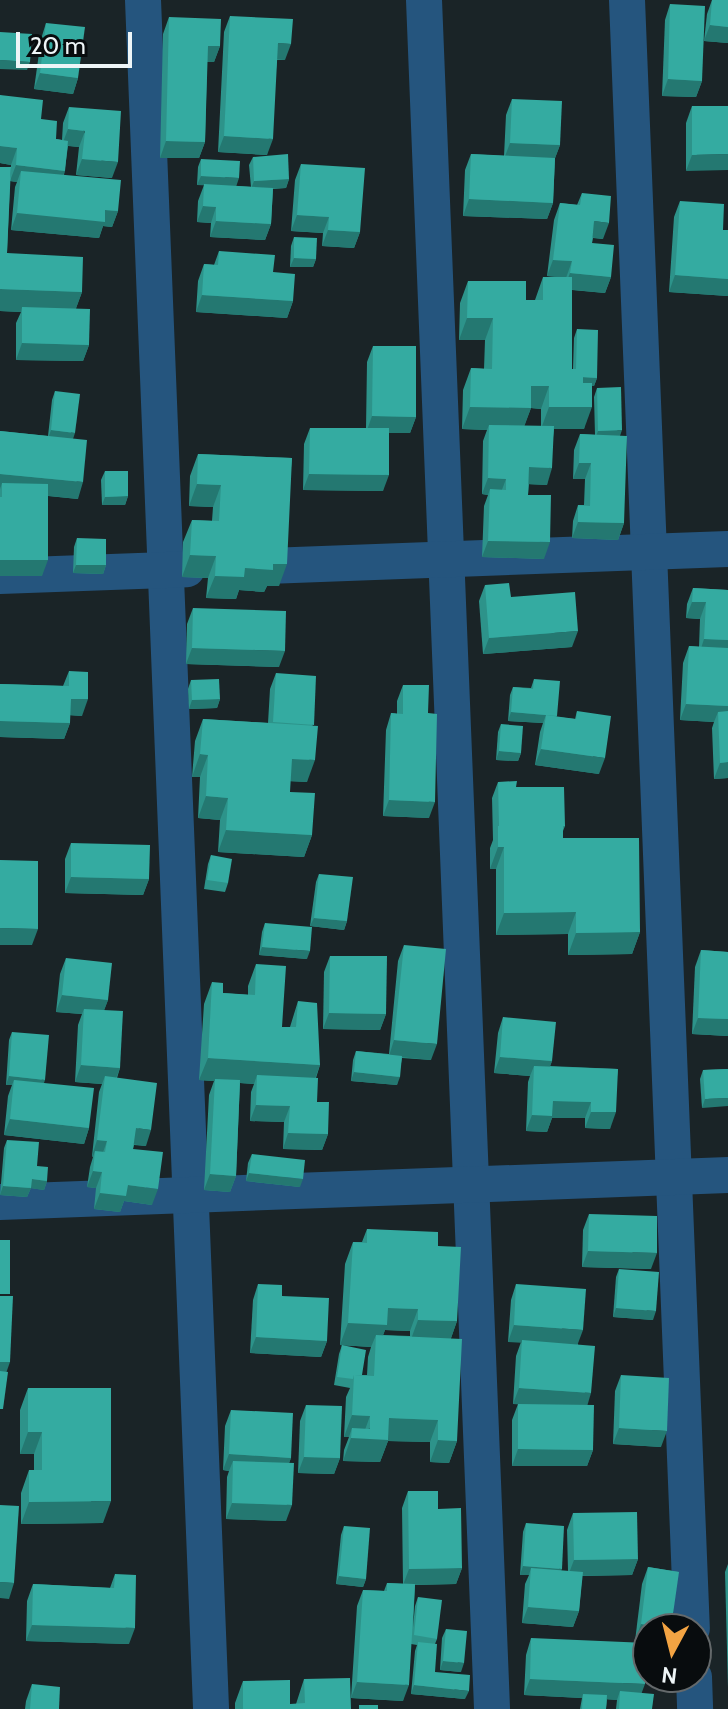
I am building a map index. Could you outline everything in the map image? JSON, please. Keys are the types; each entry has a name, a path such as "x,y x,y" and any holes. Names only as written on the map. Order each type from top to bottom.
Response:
{"street":[{"path":"143,0 211,1709"},
{"path":"424,0 492,1709"},
{"path":"627,0 691,1613"},
{"path":"0,576 728,549"},
{"path":"0,1202 728,1175"}],"building":[{"path":"712,0 728,0 728,27 710,25"},
{"path":"670,4 705,6 702,81 668,79"},
{"path":"230,16 293,19 291,44 278,43 273,139 224,136"},
{"path":"169,17 221,19 220,46 208,46 205,142 166,141"},
{"path":"46,23 85,27 78,78 40,73"},
{"path":"0,32 32,34 30,62 0,60"},
{"path":"0,95 43,100 41,119 57,121 56,139 68,141 65,171 16,165 17,148 0,146"},
{"path":"512,99 562,101 560,145 510,143"},
{"path":"692,106 728,106 728,154 692,155"},
{"path":"69,107 121,111 118,162 82,159 85,131 68,129"},
{"path":"288,154 289,179 254,181 253,157"},
{"path":"471,154 555,158 553,203 469,199"},
{"path":"201,159 240,161 239,178 201,176"},
{"path":"301,164 365,168 360,232 328,230 329,217 297,215"},
{"path":"0,167 11,167 7,253 83,257 82,292 0,289"},
{"path":"21,171 121,180 118,211 105,210 105,222 17,213"},
{"path":"204,184 273,188 271,224 216,221 216,207 203,206"},
{"path":"582,193 611,196 609,223 594,221 592,243 614,245 611,277 570,273 572,261 553,260 560,203 580,205"},
{"path":"680,201 724,204 723,230 728,230 728,279 675,275"},
{"path":"294,237 317,238 316,259 294,258"},
{"path":"219,251 275,255 273,272 295,274 293,301 202,295 204,264 218,265"},
{"path":"543,277 572,277 572,369 583,369 583,383 592,383 592,407 549,407 549,386 531,386 531,408 470,407 471,368 492,369 493,318 467,318 468,281 526,281 526,300 543,300"},
{"path":"22,307 90,309 89,345 22,343"},
{"path":"577,329 598,330 597,378 583,377 583,369 576,369"},
{"path":"373,346 416,346 416,417 372,416"},
{"path":"621,387 622,430 598,431 597,388"},
{"path":"55,391 80,394 75,433 51,430"},
{"path":"489,425 554,426 552,468 529,467 528,495 551,495 550,542 488,541 490,489 506,490 506,479 488,478"},
{"path":"310,428 389,428 389,475 309,474"},
{"path":"0,431 87,440 83,482 0,474"},
{"path":"580,434 627,436 624,523 578,522 578,505 590,506 591,463 579,463"},
{"path":"198,454 292,458 287,564 273,564 273,570 245,568 244,577 215,576 216,556 190,555 192,520 219,521 221,485 197,484"},
{"path":"105,471 128,471 128,496 105,497"},
{"path":"2,483 48,484 48,560 0,560"},
{"path":"77,538 106,539 106,565 76,565"},
{"path":"509,583 511,597 575,592 578,631 489,638 485,585"},
{"path":"693,588 728,590 728,640 704,639 706,602 692,602"},
{"path":"193,608 286,611 285,651 192,648"},
{"path":"689,646 728,648 728,706 686,704"},
{"path":"69,671 88,672 88,699 71,699 70,723 0,721 0,684 69,686"},
{"path":"276,673 316,676 314,725 273,722"},
{"path":"219,679 220,699 192,700 191,680"},
{"path":"534,679 560,681 557,716 511,712 513,687 533,689"},
{"path":"403,685 429,685 428,713 437,714 435,802 389,800 391,713 403,714"},
{"path":"577,711 611,716 605,758 541,749 546,715 576,719"},
{"path":"728,711 728,762 720,763 718,712"},
{"path":"203,719 318,726 315,760 292,759 290,792 315,793 312,835 226,830 228,798 206,796 208,755 200,754"},
{"path":"501,724 523,726 521,753 499,751"},
{"path":"517,781 516,787 564,787 565,826 499,826 498,782"},
{"path":"498,826 563,826 563,838 639,838 640,932 576,933 576,912 504,913 504,847 498,847"},
{"path":"71,843 150,845 149,879 71,877"},
{"path":"211,855 232,859 228,883 207,880"},
{"path":"0,860 38,861 38,929 0,928"},
{"path":"319,874 353,877 347,921 314,918"},
{"path":"265,923 312,927 310,951 262,947"},
{"path":"404,945 446,949 437,1044 394,1040"},
{"path":"701,950 728,952 728,1019 698,1018"},
{"path":"330,956 387,956 386,1014 329,1013"},
{"path":"66,958 112,963 108,1000 62,995"},
{"path":"256,964 286,966 282,1027 296,1027 298,1001 317,1003 320,1065 208,1058 212,982 223,983 223,993 255,995"},
{"path":"84,1009 123,1011 120,1068 81,1065"},
{"path":"503,1017 556,1022 552,1061 500,1057"},
{"path":"12,1032 49,1035 45,1080 9,1076"},
{"path":"356,1051 402,1056 400,1077 354,1072"},
{"path":"534,1066 618,1069 616,1112 591,1112 591,1102 553,1101 552,1116 532,1115"},
{"path":"728,1069 728,1098 705,1099 703,1070"},
{"path":"257,1075 318,1078 317,1102 329,1102 328,1134 288,1133 290,1106 256,1105"},
{"path":"105,1076 157,1083 151,1130 136,1128 133,1149 163,1152 158,1189 128,1185 126,1196 100,1193 102,1172 93,1171 95,1151 105,1152 107,1141 97,1140"},
{"path":"215,1079 240,1080 236,1176 210,1174"},
{"path":"14,1080 94,1088 89,1128 10,1119"},
{"path":"7,1140 39,1142 37,1166 48,1167 47,1181 32,1179 31,1188 3,1186"},
{"path":"252,1154 305,1160 303,1179 249,1173"},
{"path":"589,1214 657,1216 657,1253 588,1251"},
{"path":"367,1229 438,1232 438,1246 461,1247 457,1321 418,1320 418,1309 388,1308 387,1325 348,1323 353,1242 367,1243"},
{"path":"0,1240 10,1240 10,1294 0,1294"},
{"path":"619,1269 659,1272 656,1311 616,1308"},
{"path":"258,1284 282,1285 282,1296 329,1298 327,1341 256,1337"},
{"path":"516,1284 586,1289 583,1330 514,1325"},
{"path":"0,1296 13,1296 10,1362 0,1362"},
{"path":"376,1335 462,1339 457,1441 438,1440 438,1420 389,1418 388,1440 351,1438 352,1428 370,1429 370,1416 352,1415 354,1375 374,1376"},
{"path":"522,1340 595,1346 591,1393 519,1388"},
{"path":"342,1345 366,1350 362,1375 354,1375 353,1379 337,1377"},
{"path":"0,1371 8,1372 3,1409 0,1409"},
{"path":"621,1375 669,1378 667,1431 619,1428"},
{"path":"28,1388 111,1388 111,1501 29,1502 29,1470 42,1470 42,1432 28,1432"},
{"path":"518,1404 594,1405 593,1450 518,1449"},
{"path":"306,1405 342,1406 340,1458 304,1457"},
{"path":"231,1410 293,1413 291,1458 229,1454"},
{"path":"233,1461 294,1463 292,1505 232,1503"},
{"path":"408,1491 438,1491 438,1509 461,1508 462,1568 409,1569"},
{"path":"0,1505 19,1506 14,1583 0,1582"},
{"path":"637,1512 638,1559 574,1560 573,1513"},
{"path":"526,1523 564,1526 562,1569 523,1566"},
{"path":"344,1526 370,1528 366,1579 339,1576"},
{"path":"648,1567 679,1572 673,1613 642,1613"},
{"path":"531,1568 583,1572 579,1611 528,1607"},
{"path":"115,1574 136,1575 135,1628 32,1625 33,1584 114,1588"},
{"path":"387,1583 415,1584 409,1685 357,1682 363,1590 387,1591"},
{"path":"418,1597 442,1600 437,1639 414,1635"},
{"path":"446,1629 467,1631 464,1663 443,1661"},
{"path":"531,1638 632,1642 632,1683 530,1679"},
{"path":"418,1642 437,1644 435,1672 470,1675 469,1691 414,1685"},
{"path":"350,1678 351,1709 243,1709 243,1681 290,1680 290,1704 305,1703 304,1679"},
{"path":"32,1684 60,1687 59,1709 30,1709"},
{"path":"620,1691 654,1694 652,1709 619,1709"},
{"path":"583,1694 607,1695 606,1709 582,1709"},
{"path":"359,1705 378,1705 378,1709 359,1709"}]}
